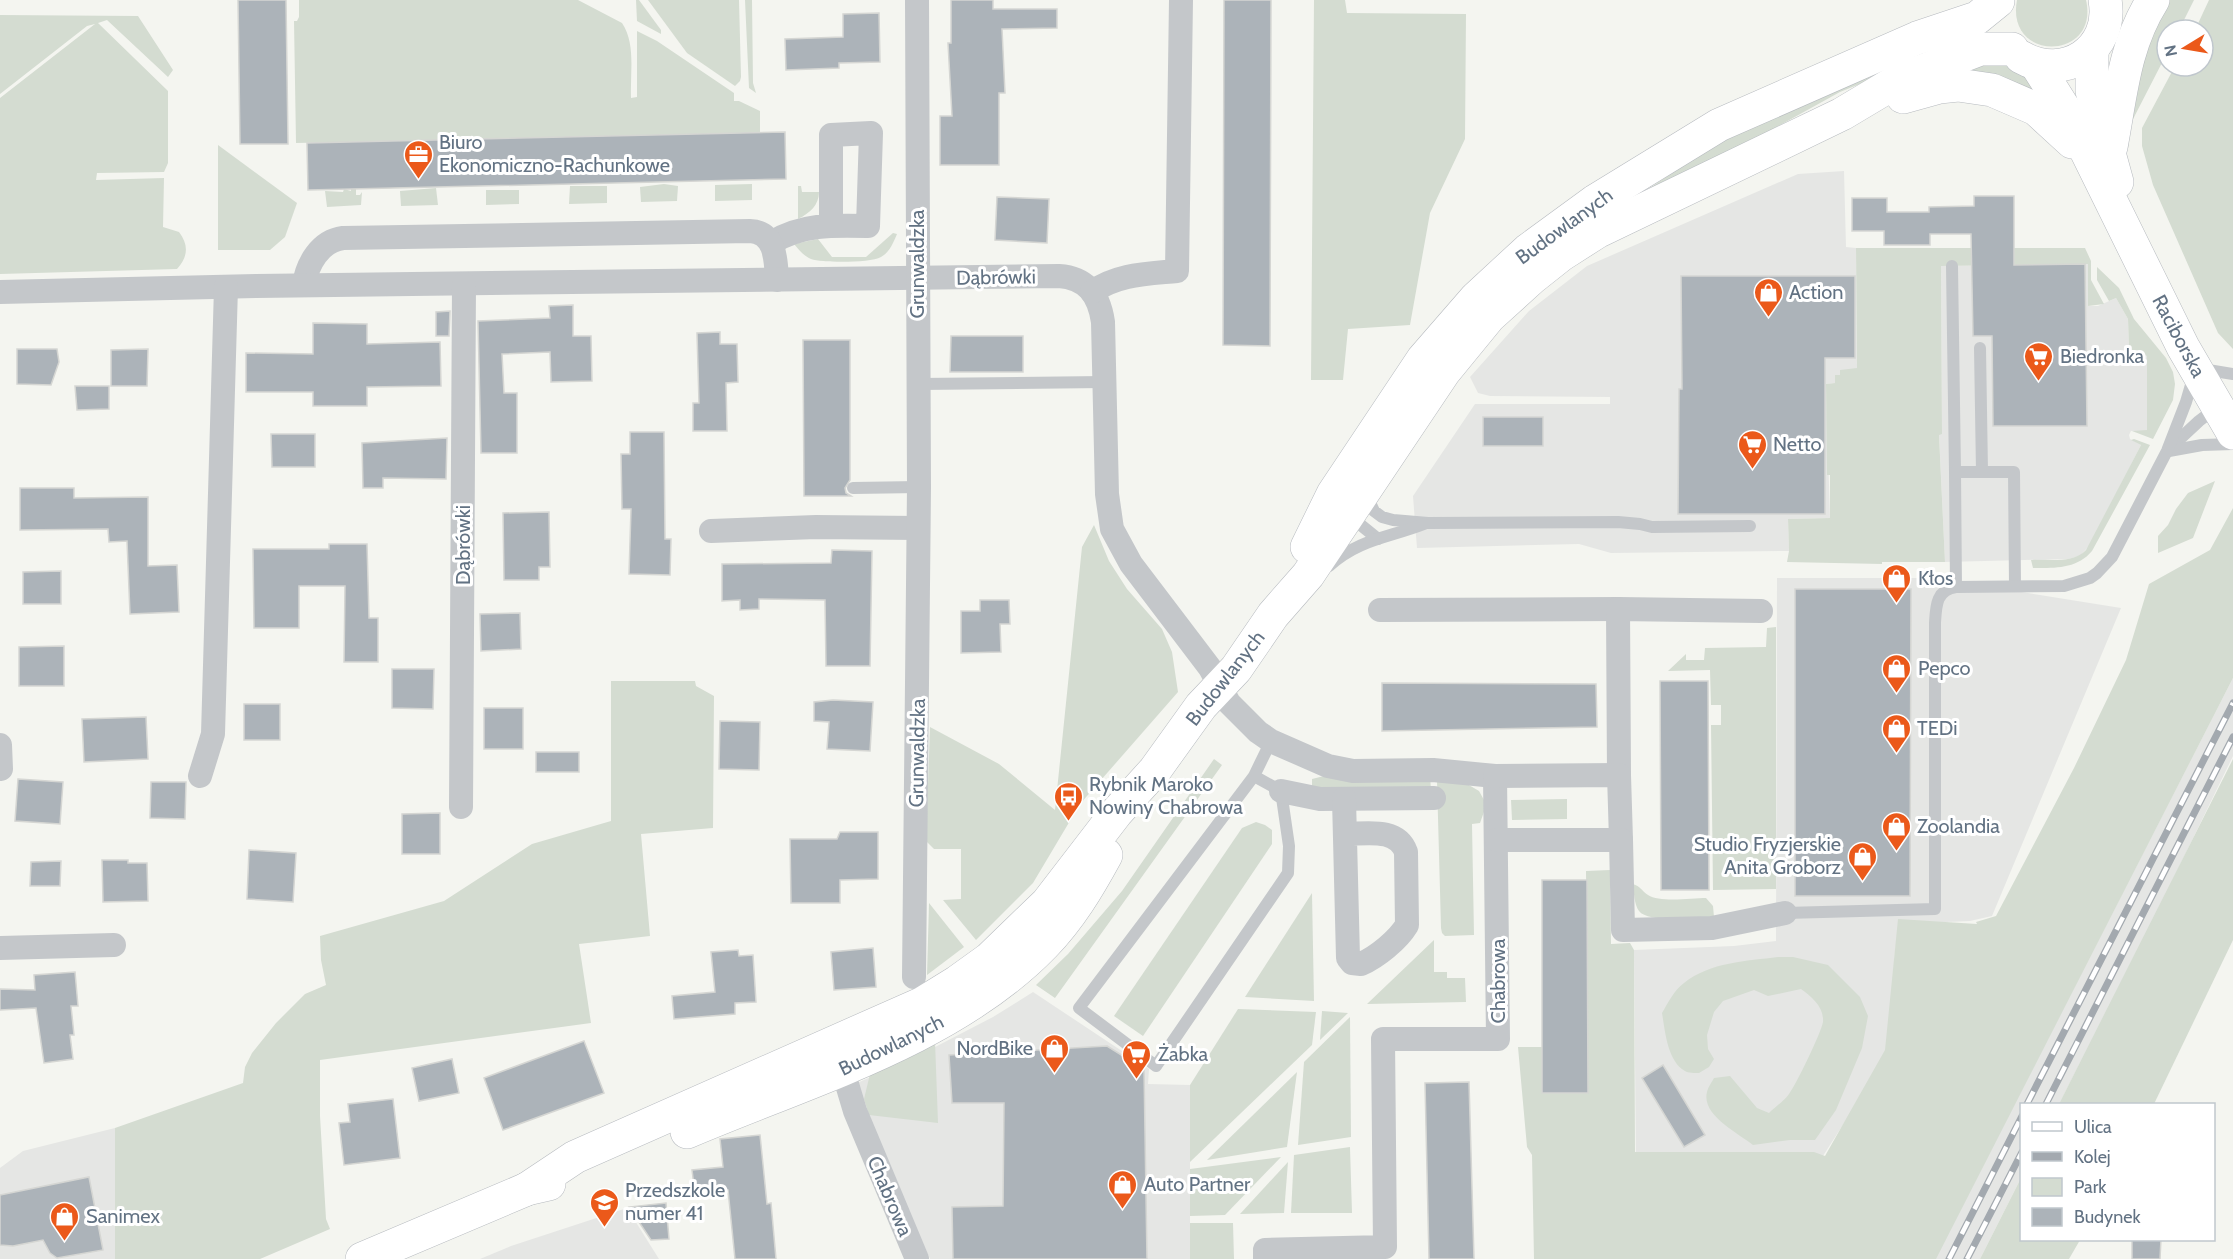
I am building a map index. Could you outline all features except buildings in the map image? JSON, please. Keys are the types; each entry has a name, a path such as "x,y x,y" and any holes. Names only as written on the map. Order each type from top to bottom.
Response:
{"main road":[{"path":"1917,38 1961,0"},
{"path":"1842,114 1939,87 1974,86 2005,94 2037,109 2100,158 2136,29 2153,0"},
{"name":"Budowlanych","path":"1273,615 1333,494 1424,359 1453,324 1509,267 1566,221 1719,125 1917,38 1977,18 1998,1"},
{"name":"Raciborska","path":"1998,1 1997,20 2000,30 2024,57 2100,158"},
{"path":"2092,49 2103,30 2108,3"},
{"name":"Budowlanych","path":"362,1259 527,1189 575,1157 839,1056 975,970 1004,947 1047,903 1117,812 1155,770 1201,706 1236,669 1273,615 1308,575 1454,359 1489,317 1545,267 1597,232 1842,114 1899,80 1983,49 2024,57 2049,66 2064,65 2081,58 2092,49"},
{"name":"Raciborska","path":"2092,49 2092,91 2100,158 2130,238 2225,420"}],"street":[{"name":"Grunwaldzka","path":"914,977 919,487 917,0"},
{"path":"1181,0 1177,271 1124,276 1092,292 1103,322 1107,494 1114,535 1131,564 1204,660 1228,703 1270,741 1342,770 1433,770 1495,776 1619,775"},
{"path":"771,243 792,232 809,227 831,225"},
{"path":"304,285 309,265 320,249 331,240 343,238 750,231 764,235 771,243 776,260 777,280"},
{"name":"Dąbrówki","path":"0,291 1059,276 1078,280 1092,292"},
{"name":"Dąbrówki","path":"461,807 464,284"},
{"path":"200,776 213,734 226,287"},
{"path":"711,531 816,526 918,528"},
{"path":"1618,609 1623,930 1712,928 1785,913"},
{"path":"1380,610 1761,611"},
{"path":"0,745 0,769"},
{"name":"Chabrowa","path":"1265,1259 1265,1250 1385,1247 1383,1039 1498,1039 1495,776"},
{"path":"1281,791 1320,799 1434,798"},
{"path":"1344,799 1348,958 1352,963 1361,964 1382,950 1407,925 1406,852 1403,844 1387,833 1345,834"},
{"path":"1497,840 1621,840"},
{"path":"0,948 114,945"},
{"name":"Chabrowa","path":"839,1056 863,1132 917,1259"}],"lane":[{"path":"1952,266 1956,587"},
{"path":"1980,348 1982,472"},
{"path":"1785,913 1935,909 1937,600 1949,588 2064,586 2097,573 2118,547 2167,451 2196,368 2233,374"},
{"path":"919,384 1104,382"},
{"path":"2167,451 2199,420 2225,420"},
{"path":"1358,501 1349,505 1350,495 1368,442"},
{"path":"2167,451 2202,444 2233,444"},
{"path":"1955,472 2014,472 2015,586"},
{"path":"853,488 919,487"},
{"path":"1358,501 1382,517 1428,523 1618,522 1652,527 1750,526"},
{"path":"1358,501 1358,523 1378,539"},
{"path":"1273,615 1342,554 1359,545 1395,536 1428,523"},
{"path":"1254,776 1281,791 1289,846 1288,873 1156,1066 1079,1008 1254,776 1270,741"}],"shaded area":[{"path":"1844,171 1846,247 1856,248 1857,369 1840,375 1835,383 1826,384 1830,518 1788,519 1789,551 1611,553 1579,544 1417,548 1413,496 1475,404 1610,404 1610,397 1490,396 1478,393 1470,377 1529,311 1587,266 1798,174"},
{"path":"2088,264 2088,306 2098,306 2116,298 2128,319 2129,348 2138,354 2147,356 2147,431 2131,431 2129,435 2130,439 2141,445 2089,546 2080,556 2068,559 1945,562 1939,434 1942,434 1941,266"},
{"path":"1777,578 1935,578 2121,608 1992,916 1970,921 1900,924 1895,951 1889,1053 1821,1159 1636,1161 1634,950 1734,946 1776,941"},
{"path":"2233,678 2233,756 2144,939 2060,1103 2020,1103 2020,1180 1980,1259 1935,1259"},
{"path":"1033,992 1149,1069 1148,1084 1190,1085 1190,1259 930,1259 892,1174 857,1083 912,1059 993,1017"},
{"path":"115,1128 115,1259 0,1259 0,1168 23,1151"},
{"name":"Przedszkole numer 41","path":"627,1208 659,1259 480,1259 511,1246"}],"green space":[{"path":"299,0 578,0 622,23 631,49 631,98 637,97 637,31 657,41 734,93 734,101 760,111 760,133 296,143 294,21 297,21 299,17"},
{"path":"636,0 639,0 661,30 661,34 637,21"},
{"path":"648,0 739,0 740,81 735,86 687,53"},
{"path":"745,0 752,0 753,83 756,93 749,88"},
{"path":"1314,0 1345,0 1347,13 1466,14 1465,139 1430,213 1410,325 1348,329 1343,380 1311,380"},
{"path":"2017,0 2086,0 2087,20 2079,35 2067,43 2052,46 2037,44 2025,35 2017,21"},
{"path":"2165,0 2194,0 2185,18 2158,18"},
{"path":"2209,0 2233,0 2233,349 2218,333 2153,185 2142,146 2142,128 2169,78 2215,78 2215,18 2201,18"},
{"path":"0,15 138,16 173,70 168,77 107,20 98,23 168,91 168,163 164,172 97,173 96,180 164,178 163,227 179,232 186,246 185,255 177,269 0,274 0,98 95,24 87,26 0,94"},
{"path":"2155,25 2155,76 2131,123 2128,149 2127,110 2143,54"},
{"path":"1987,59 2016,67 2045,94 1953,69"},
{"path":"1875,73 1877,77 1840,92 1742,146 1647,190 1713,145"},
{"path":"218,145 297,203 285,237 270,250 218,250"},
{"path":"664,184 678,186 677,201 641,202 640,187"},
{"path":"752,184 752,200 715,201 715,185"},
{"path":"570,186 607,186 607,203 569,204"},
{"path":"798,186 801,186 802,192 819,192 813,208 798,219"},
{"path":"436,188 438,205 401,206 400,191"},
{"path":"344,189 351,191 351,189 356,189 356,195 362,192 361,205 327,207 325,191 343,192"},
{"path":"486,190 519,190 519,204 486,205"},
{"path":"893,233 897,234 887,253 867,260 836,262 811,259 794,244 818,239 832,257 866,257"},
{"path":"1856,248 2085,248 2091,261 2091,280 2104,304 2088,306 2088,264 1941,266 1942,434 1939,435 1945,562 1882,562 1882,564 1787,562 1788,519 1830,518 1826,384 1835,383 1835,375 1840,375 1840,370 1857,368"},
{"path":"2097,267 2119,288 2134,319 2166,358 2173,372 2175,384 2173,400 2153,439 2132,431 2147,430 2147,356 2129,348 2128,319 2116,298 2109,301 2097,280"},
{"path":"2131,440 2150,445 2092,551 2073,564 2033,568 2031,560 2068,559 2086,550 2141,445"},
{"path":"2215,481 2193,538 2158,553 2158,536 2168,525 2188,493"},
{"path":"2233,508 2233,678 1936,1259 1534,1259 1532,1155 1527,1147 1518,1047 1542,1047 1543,1093 1588,1093 1586,871 1610,870 1611,944 1630,943 1634,950 1635,1152 1814,1152 1825,1156 1885,1050 1898,919 1977,924 1976,922 1996,916 2074,768 2126,660 2149,584 2210,550"},
{"path":"1094,525 1109,561 1127,589 1162,629 1172,652 1178,692 1080,804 1033,883 976,940 943,900 961,899 961,849 934,849 926,841 930,727 999,764 1055,810 1082,547"},
{"path":"1776,627 1776,889 1713,890 1711,725 1721,725 1721,705 1711,705 1710,670 1668,671 1686,654 1686,660 1704,660 1705,648 1766,647 1767,628"},
{"path":"611,681 695,681 696,686 714,696 713,828 641,834 650,936 579,944 591,1023 320,1060 320,1116 326,1219 330,1229 260,1259 115,1259 115,1128 243,1083 245,1067 252,1053 276,1023 305,994 326,985 321,960 320,936 444,901 532,844 611,821"},
{"path":"1214,759 1222,765 1055,998 1036,985 1068,954 1122,891"},
{"path":"2233,759 2233,940 2154,1103 2060,1103"},
{"path":"1430,774 1431,791 1312,787 1312,779 1324,776"},
{"path":"1437,781 1462,781 1479,791 1484,800 1485,809 1480,823 1472,824 1474,935 1445,936 1442,933"},
{"path":"1567,799 1567,819 1512,820 1511,800"},
{"path":"1256,822 1272,830 1272,844 1143,1036 1114,1016 1242,828"},
{"path":"1633,884 1648,895 1660,899 1706,898 1713,906 1714,917 1663,919 1644,915 1636,905"},
{"path":"1312,893 1314,1001 1245,997"},
{"path":"929,903 964,947 927,975"},
{"path":"1434,940 1434,972 1447,972 1447,978 1465,978 1466,1002 1367,1004"},
{"path":"1793,957 1828,965 1860,997 1868,1016 1862,1048 1836,1110 1815,1140 1790,1140 1753,1145 1715,1116 1707,1100 1708,1088 1714,1078 1730,1076 1757,1108 1769,1113 1785,1099 1792,1089 1818,1037 1823,1017 1816,1003 1801,989 1768,996 1754,990 1723,1001 1714,1012 1707,1035 1708,1049 1714,1059 1709,1067 1699,1073 1685,1071 1674,1060 1668,1045 1662,1013 1680,986 1694,976 1741,961"},
{"path":"1238,1009 1316,1012 1312,1045 1190,1162 1190,1085"},
{"path":"1322,1011 1348,1013 1320,1040"},
{"path":"1350,1017 1351,1137 1298,1145 1304,1062"},
{"path":"935,1041 938,1123 869,1115 864,1099 870,1074"},
{"path":"1297,1072 1287,1147 1207,1160"},
{"path":"1350,1147 1352,1213 1291,1213 1294,1155"},
{"path":"1281,1157 1225,1215 1190,1216 1190,1169"},
{"path":"1288,1162 1284,1213 1240,1214"},
{"path":"2020,1180 2020,1241 2079,1241 2069,1259 1980,1259"},
{"path":"1190,1223 1233,1223 1234,1259 1190,1259"}],"railway":[{"path":"2028,1103 2233,703"},
{"path":"2047,1103 2233,737"},
{"path":"1949,1259 2020,1120"},
{"path":"1967,1259 2020,1156"}],"place":[{"name":"Biuro Ekonomiczno-Rachunkowe","path":"418,180"},
{"name":"Action","path":"1768,318"},
{"name":"Biedronka","path":"2039,382"},
{"name":"Netto","path":"1752,470"},
{"name":"Kłos","path":"1897,604"},
{"name":"Pepco","path":"1897,694"},
{"name":"TEDi","path":"1896,754"},
{"name":"Rybnik Maroko Nowiny Chabrowa","path":"1068,822"},
{"name":"Zoolandia","path":"1896,852"},
{"name":"Studio Fryzjerskie Anita Groborz","path":"1862,882"},
{"name":"NordBike","path":"1054,1074"},
{"name":"Żabka","path":"1137,1080"},
{"name":"Auto Partner","path":"1123,1210"},
{"name":"Przedszkole numer 41","path":"604,1228"},
{"name":"Sanimex","path":"65,1242"}]}
